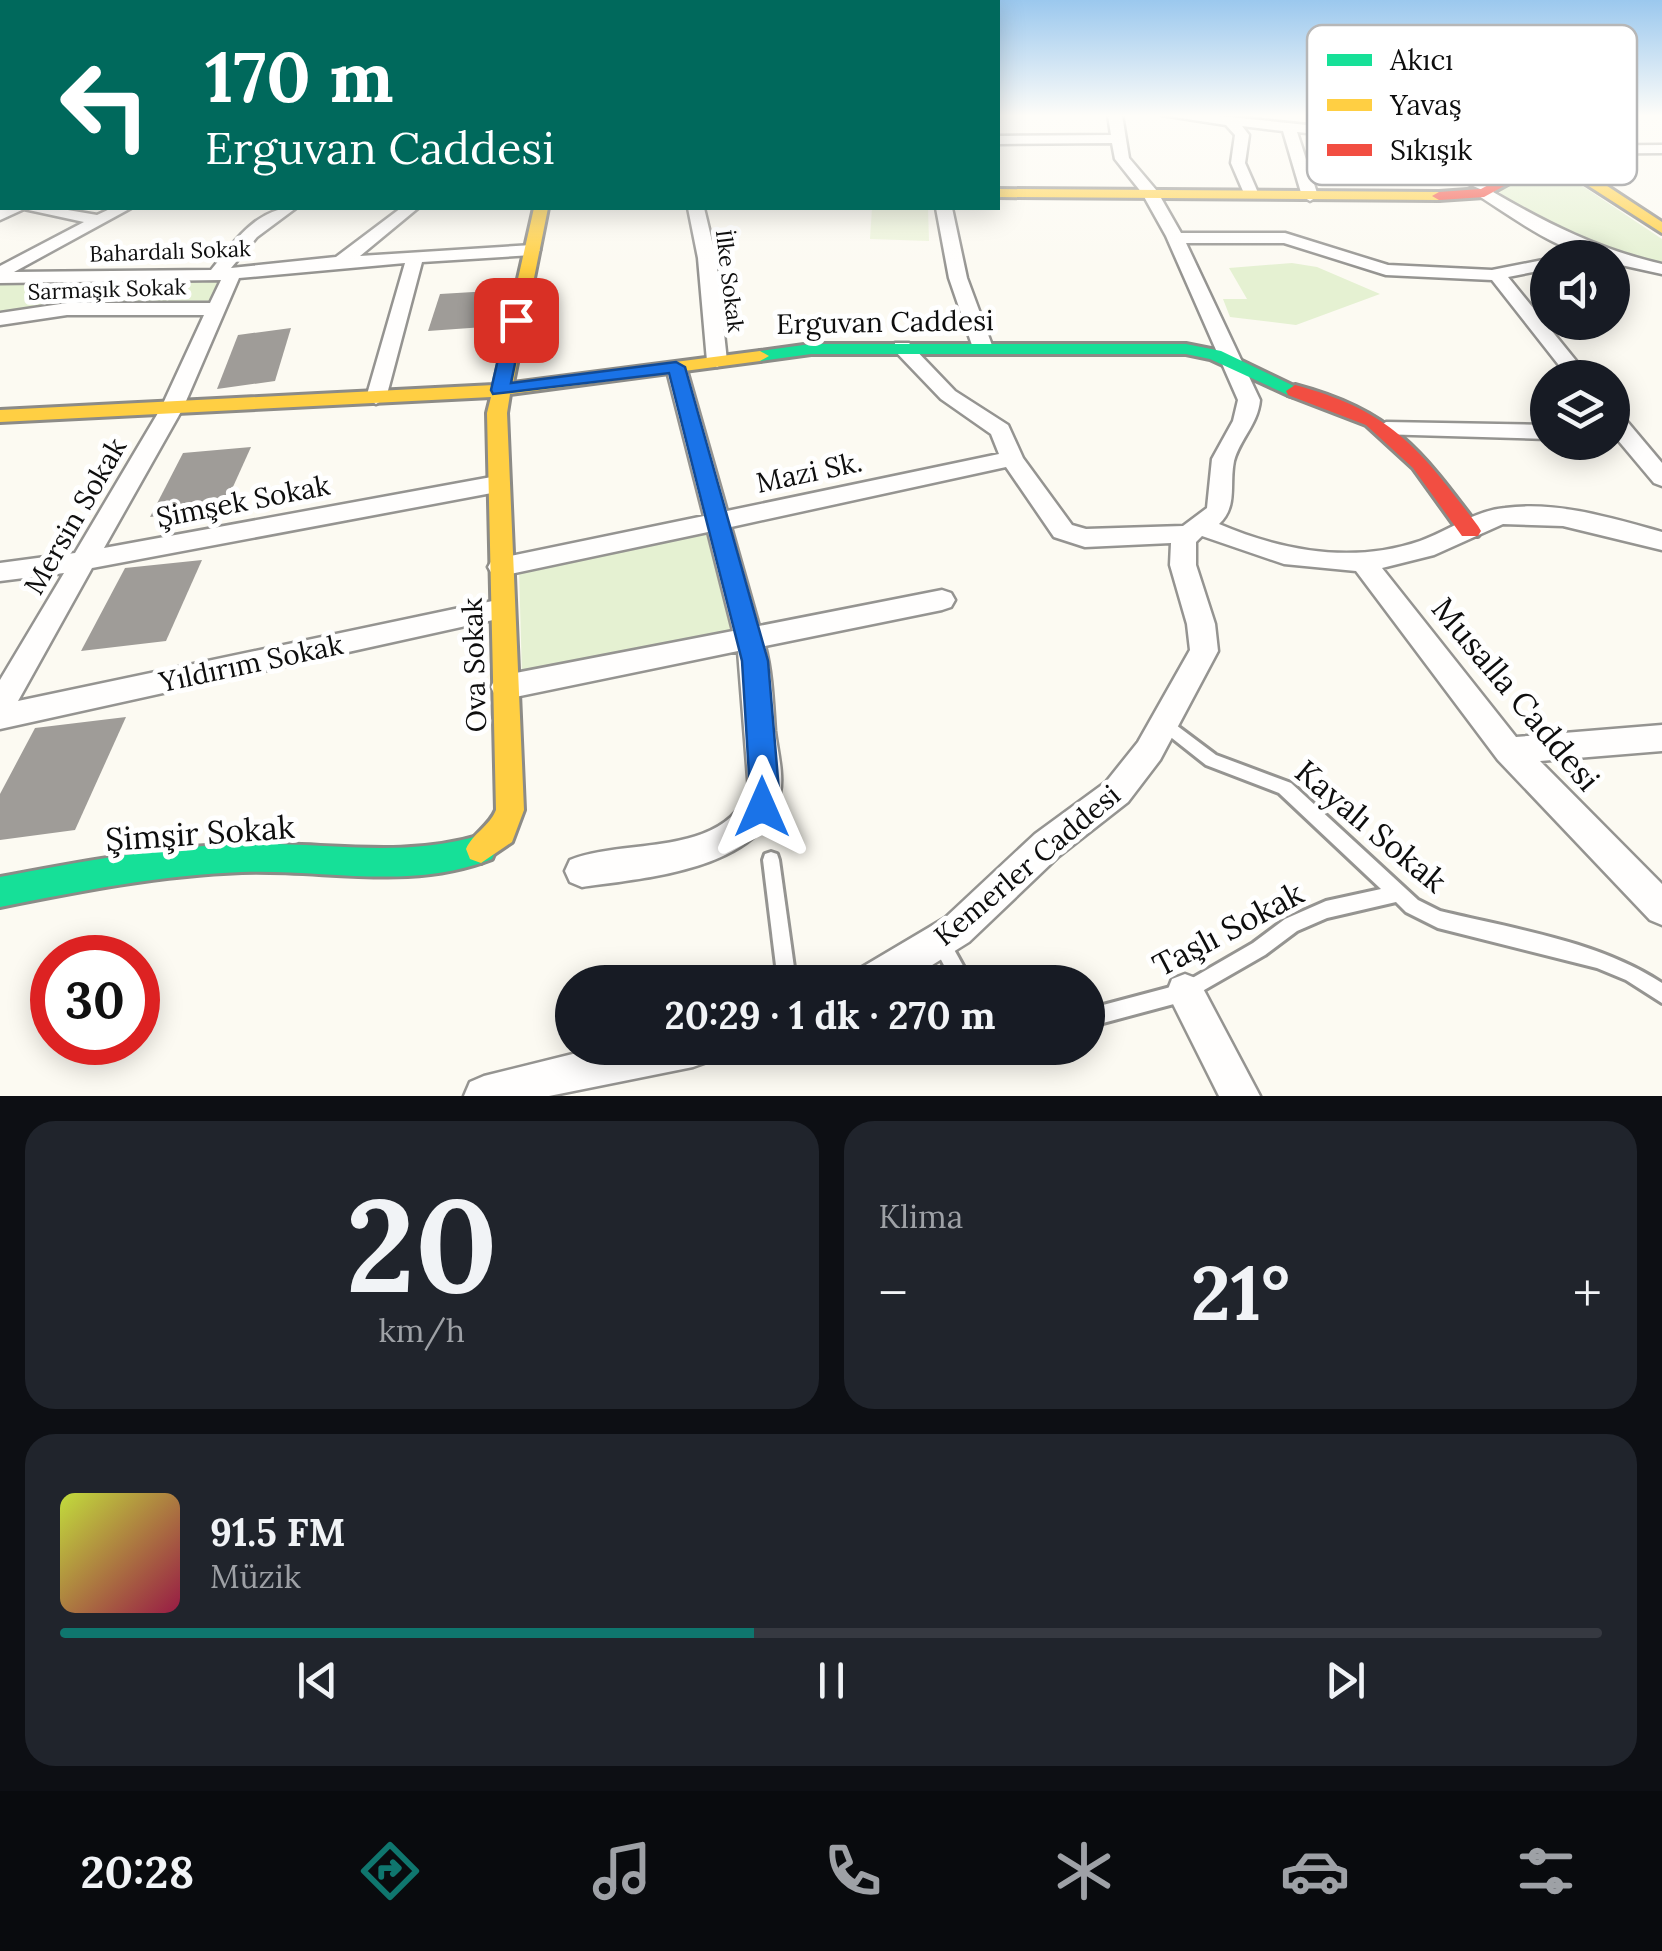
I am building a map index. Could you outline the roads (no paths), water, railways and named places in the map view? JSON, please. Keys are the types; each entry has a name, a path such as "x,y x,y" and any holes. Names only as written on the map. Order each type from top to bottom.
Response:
{"street":[{"name":"Kemerler Caddesi","path":"900,965 957,930 1047,845 1116,792 1149,751 1204,651 1206,633 1181,554 1195,530 1220,510 1220,470 1226,451 1249,416 1248,400 1176,238 1149,191 1128,166"},
{"path":"1239,166 1251,195"},
{"path":"1301,166 1310,196"},
{"path":"1476,185 1544,230 1568,240"},
{"path":"1000,193 1454,196 1494,185"},
{"path":"1594,185 1662,228"},
{"path":"43,210 98,220"},
{"path":"0,276 119,210"},
{"name":"Mersin Sokak","path":"0,706 172,408 216,309 224,275 250,234 285,210"},
{"path":"342,262 407,210"},
{"name":"Ova Sokak","path":"406,864 476,852 493,844 504,832 510,810 497,484 500,390 541,210"},
{"name":"İlke Sokak","path":"696,210 705,246 717,361"},
{"path":"944,210 958,278 983,348"},
{"path":"1176,238 1285,238 1378,269 1497,274 1530,268"},
{"name":"Bahardalı Sokak","path":"0,276 224,275 342,262 532,250"},
{"path":"376,398 414,257"},
{"path":"1630,261 1662,268"},
{"path":"1497,274 1566,360"},
{"name":"Sarmaşık Sokak","path":"0,319 67,308 216,309"},
{"path":"902,348 948,395 992,421 1012,459 1068,534 1085,538 1195,530 1319,563 1364,563 1424,549 1489,519 1527,516 1583,522 1662,542"},
{"name":"Erguvan Caddesi","path":"0,416 500,390 811,349 1186,349 1355,412 1386,429 1420,463 1470,530"},
{"path":"582,871 690,851 727,838 752,821 762,807 755,661 676,367"},
{"path":"1386,429 1530,432"},
{"path":"1630,432 1662,441"},
{"path":"1630,443 1662,478"},
{"name":"Mazi Sk.","path":"500,567 1012,459"},
{"name":"Şimşek Sokak","path":"0,572 84,561 497,484"},
{"name":"Musalla Caddesi","path":"1364,563 1509,751 1662,908"},
{"path":"505,687 942,600"},
{"name":"Yıldırım Sokak","path":"0,717 502,608"},
{"path":"1509,751 1662,738"},
{"name":"Şimşir Sokak","path":"0,892 174,862 321,857 406,864"},
{"path":"1186,992 1240,1096"},
{"path":"484,1096 610,1065"}],"lane":[{"name":"Kayalı Sokak","path":"1163,723 1211,760 1285,788 1396,894 1438,919 1598,959 1662,994"},
{"path":"771,860 785,965"},
{"name":"Taşlı Sokak","path":"1105,1013 1186,992 1258,950 1291,925 1326,910 1396,894"},
{"path":"940,941 953,965"}]}
